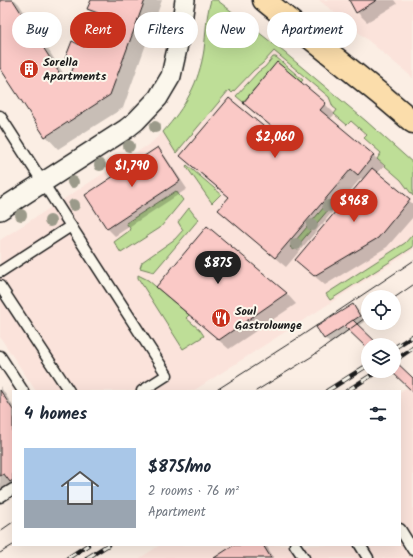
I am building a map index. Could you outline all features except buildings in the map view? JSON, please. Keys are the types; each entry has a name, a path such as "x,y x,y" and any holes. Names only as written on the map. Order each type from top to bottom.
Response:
{"main road":[{"path":"264,0 413,122"}],"street":[{"path":"0,210 126,129 136,121 158,98 171,76 180,34 185,0"}],"lane":[{"path":"0,116 167,375 144,390"},
{"path":"0,272 71,226"},
{"path":"0,286 68,390"},
{"path":"0,356 22,390"},
{"path":"0,497 12,490"},
{"path":"401,531 413,550"},
{"path":"296,546 304,558"},
{"path":"361,546 368,558"}],"shaded area":[{"path":"211,0 217,0 232,12 208,12"},
{"path":"319,0 413,0 413,78 357,31 357,12 334,12"},
{"path":"206,29 206,48 259,48 259,33 267,39 267,48 279,48 285,53 366,121 413,163 413,250 195,390 35,390 0,337 0,240 151,143 163,132 183,107 191,93 197,79 204,50"},
{"path":"413,383 413,558 140,558 158,546 401,546 401,391"}],"green space":[{"path":"211,0 217,0 232,12 208,12"},
{"path":"206,29 206,48 259,48 259,33 267,39 267,48 279,48 285,53 366,121 413,163 413,196 401,180 377,159 381,153 364,138 367,135 351,121 347,125 334,114 337,110 333,107 329,97 274,51 232,93 229,90 176,153 163,132 184,104 195,84 204,50"},
{"path":"273,57 276,57 303,80 301,82 277,63 243,102 236,96"},
{"path":"187,165 221,194 212,203 186,166"},
{"path":"176,191 183,200 160,228 121,253 114,242 129,231 130,228 126,223"},
{"path":"330,200 334,203 294,250 290,247"},
{"path":"189,208 199,219 154,272 140,268 142,262 175,239 183,230 178,222"},
{"path":"413,234 413,247 330,300 326,294 405,243"},
{"path":"138,275 148,280 189,315 186,318 200,330 204,336 183,349 138,278"}],"tram line":[{"path":"217,390 301,336 413,261"},
{"path":"401,293 413,285"},
{"path":"258,390 311,357 361,321"},
{"path":"0,531 12,523"},
{"path":"0,553 12,546"}],"railway":[{"path":"401,344 413,336"},
{"path":"401,356 413,348"},
{"path":"329,390 361,369"},
{"path":"349,390 367,378"},
{"path":"68,558 86,546"},
{"path":"87,558 106,546"}],"place":[{"name":"Sorella Apartments","path":"29,69"},
{"name":"Soul Gastrolounge","path":"221,318"}]}
